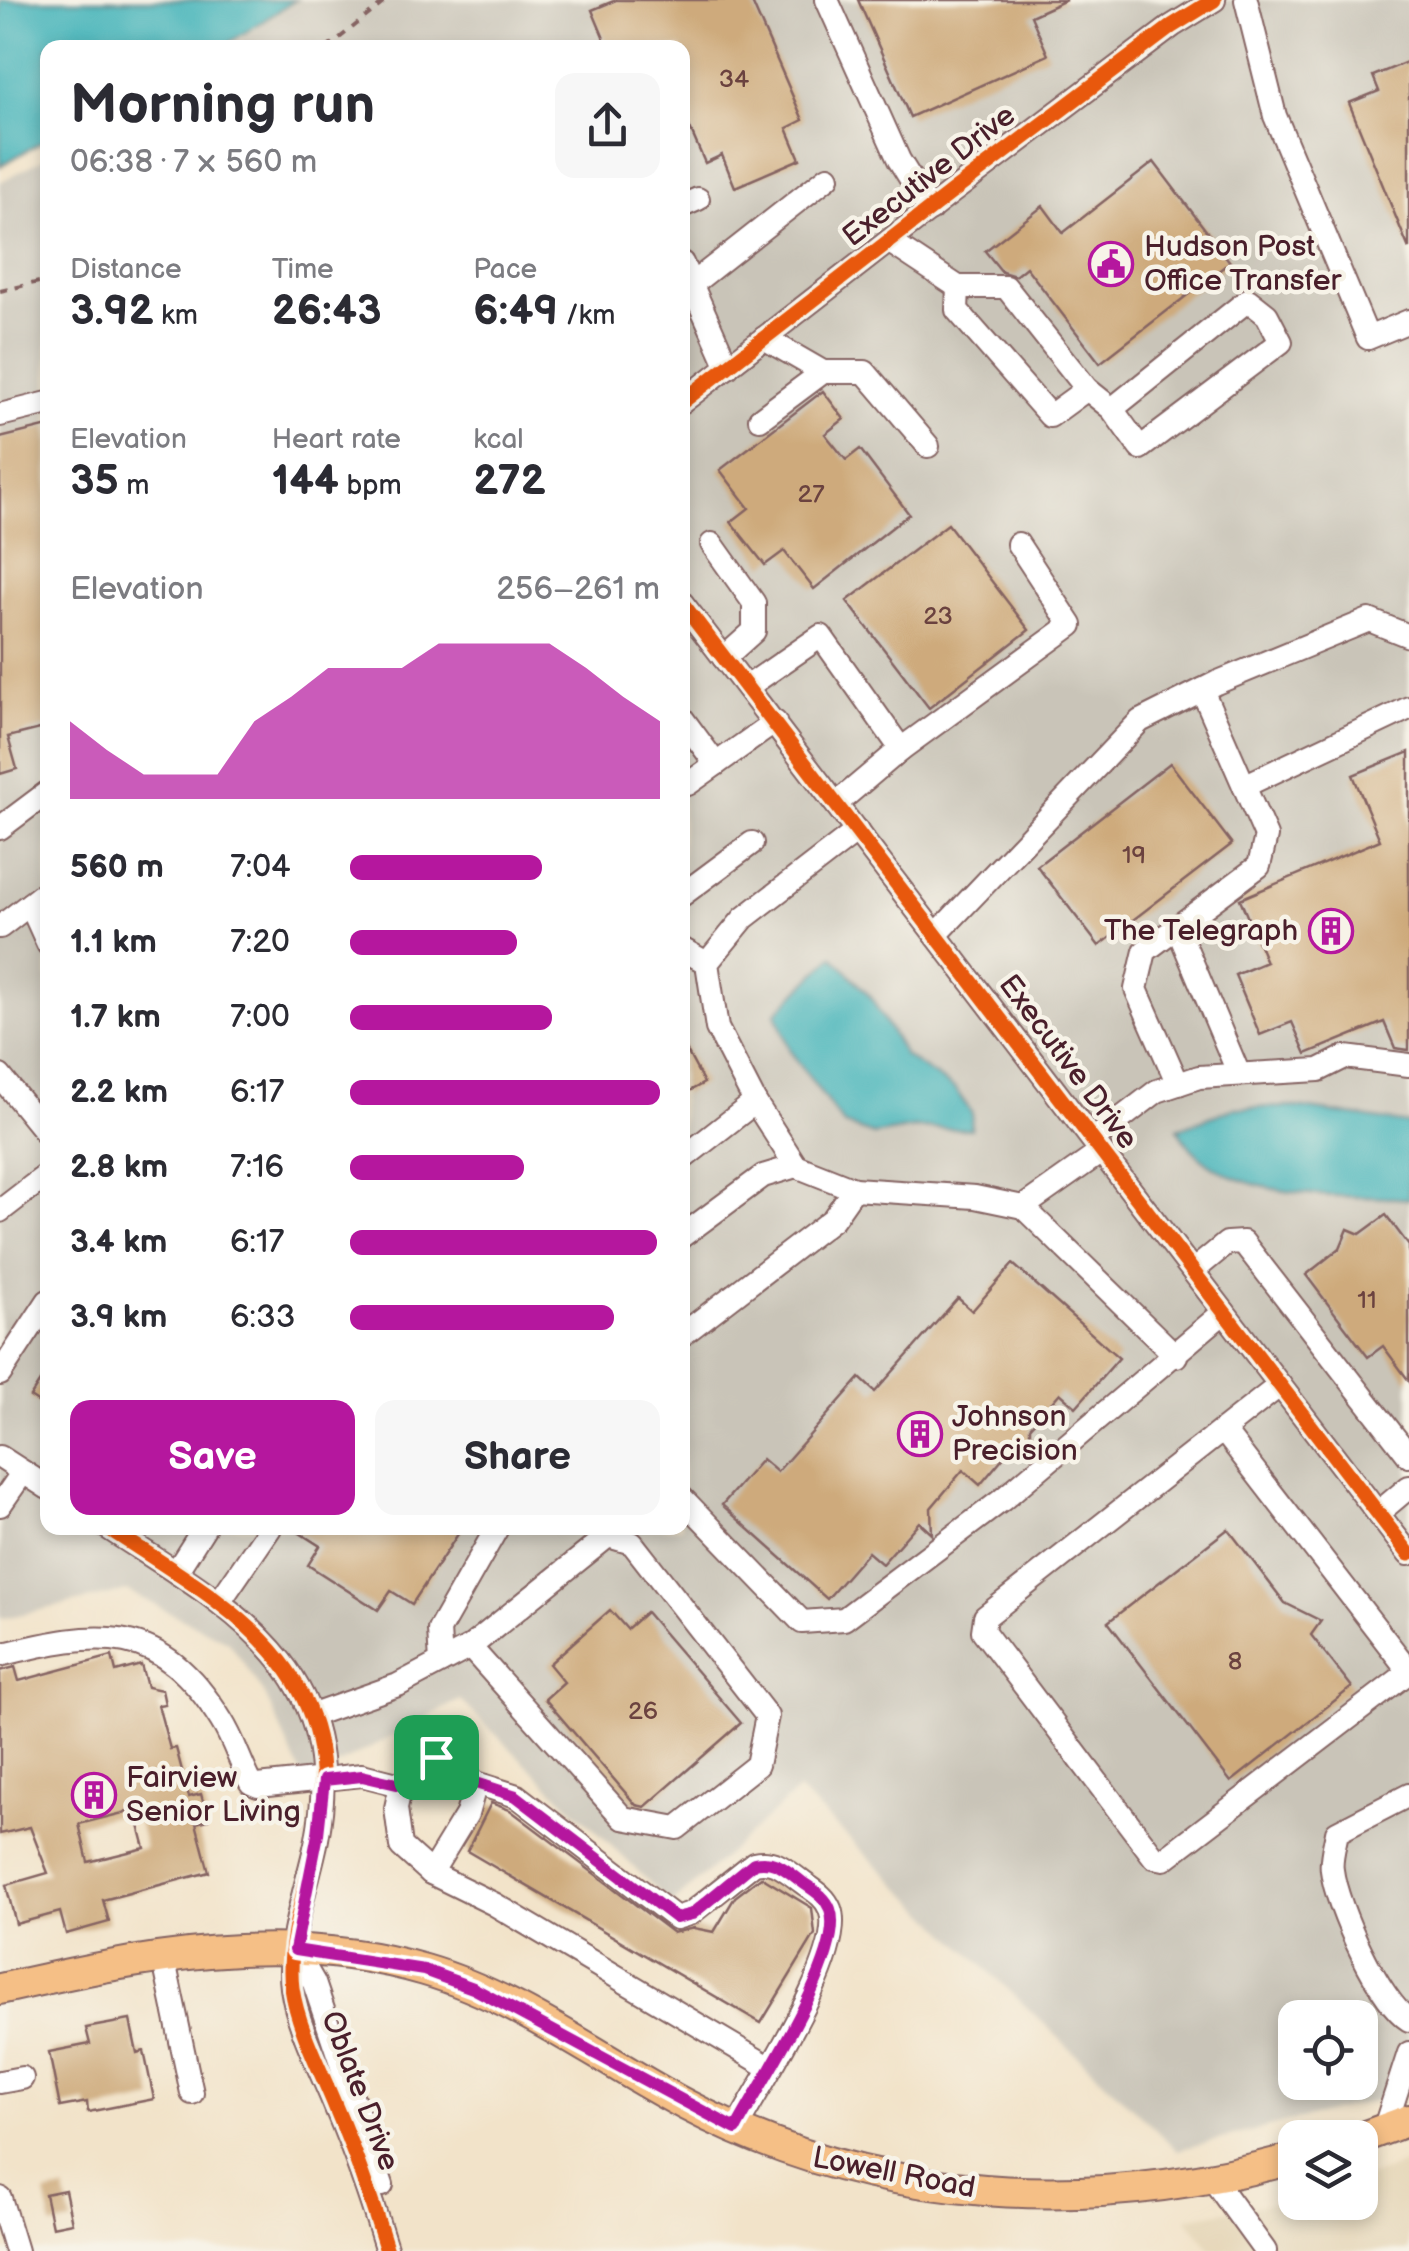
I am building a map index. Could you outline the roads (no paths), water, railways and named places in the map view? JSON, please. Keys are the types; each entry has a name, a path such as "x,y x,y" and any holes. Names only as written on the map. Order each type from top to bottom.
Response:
{"main road":[{"name":"Lowell Road","path":"0,1990 162,1956 234,1948 295,1950 424,1970 473,1988 736,2129 804,2157 856,2172 974,2191 1068,2193 1212,2178 1278,2162"}],"street":[{"path":"827,0 899,160 930,210"},
{"name":"Executive Drive","path":"690,396 1172,26 1214,0"},
{"path":"1246,0 1275,116 1368,338 1409,321"},
{"path":"690,272 828,176"},
{"path":"890,242 958,286 1006,287 1087,389 1112,409 1140,448 1280,342 1268,315 1248,300 1112,409"},
{"path":"690,281 728,367"},
{"path":"958,286 957,310 1050,416 1087,389"},
{"path":"764,338 823,372 865,372 928,446"},
{"path":"760,419 823,372"},
{"path":"0,415 40,405"},
{"path":"712,544 754,602 754,632 724,658"},
{"path":"836,804 901,749 1071,624 1018,544"},
{"name":"Executive Drive","path":"690,613 1409,1554"},
{"path":"936,935 1140,721 1202,690 1369,620 1409,636"},
{"path":"746,687 821,636 901,749"},
{"path":"1178,1084 1136,989 1145,951 1259,866 1266,836 1202,690"},
{"path":"1244,786 1409,708"},
{"path":"690,783 775,722"},
{"path":"690,729 716,764"},
{"path":"0,828 40,798"},
{"path":"857,831 744,918 707,963 717,1028 755,1102 796,1166 854,1189 974,1197 1023,1206 1176,1356"},
{"path":"690,889 752,843"},
{"path":"0,927 39,897"},
{"path":"1177,927 1238,1072"},
{"path":"690,954 707,963"},
{"path":"1023,1206 1157,1091 1238,1072 1319,1070 1346,1057 1409,1065"},
{"path":"0,1076 40,1126"},
{"path":"690,1153 755,1102"},
{"path":"690,1230 763,1176 796,1166"},
{"path":"0,1211 40,1180"},
{"path":"690,1328 832,1218 854,1189"},
{"path":"1193,1271 1227,1243 1243,1242 1409,1456"},
{"path":"690,1506 802,1622 844,1619 1002,1500 1224,1312"},
{"path":"0,1374 40,1313"},
{"path":"1223,1430 1409,1671 1164,1859 1154,1857 983,1631 985,1617 1223,1430 1280,1386"},
{"path":"0,1457 40,1483"},
{"path":"0,1505 23,1472"},
{"path":"1378,1513 1409,1487"},
{"path":"119,1535 220,1601 274,1649 313,1715 324,1780 318,1834 295,1950"},
{"path":"176,1572 200,1535"},
{"path":"220,1601 265,1535"},
{"path":"441,1662 439,1630 493,1535"},
{"path":"313,1715 398,1685 470,1647 608,1536 632,1543 767,1716 758,1765 677,1828 623,1818 470,1647"},
{"path":"0,1656 94,1637 127,1638 167,1659 200,1690 221,1719 251,1783 362,1776 401,1785"},
{"path":"736,2129 822,1972 832,1918 822,1896 776,1863 765,1860 754,1863 692,1914 676,1918 516,1796 476,1783 446,1757 436,1757 401,1785 396,1808 401,1846 431,1873 494,1904 769,2068"},
{"path":"431,1873 466,1814 476,1783"},
{"path":"1409,1795 1337,1832 1331,1868 1341,1904 1369,1963 1396,2012 1409,2020"},
{"name":"Oblate Drive","path":"295,1950 292,1986 299,2012 364,2174 387,2251"},
{"name":"Oblate Drive","path":"295,1950 314,1983 402,2251"},
{"path":"162,1956 192,2093"},
{"path":"1384,2130 1409,2053"},
{"path":"1212,2178 1265,2251"},
{"path":"0,2198 16,2251"}],"water":[{"path":"0,0 296,0 234,40 40,40 40,143 0,166"},
{"path":"833,956 870,996 905,1056 955,1089 972,1113 971,1129 913,1128 874,1135 844,1125 790,1051 776,1013"},
{"path":"1297,1107 1409,1124 1409,1199 1314,1194 1249,1183 1220,1171 1196,1153 1178,1129 1234,1108"}],"place":[{"name":"Hudson Post Office Transfer","path":"1111,264"},
{"name":"The Telegraph","path":"1331,931"},
{"name":"Johnson Precision","path":"920,1434"},
{"name":"Fairview Senior Living","path":"94,1795"}]}
